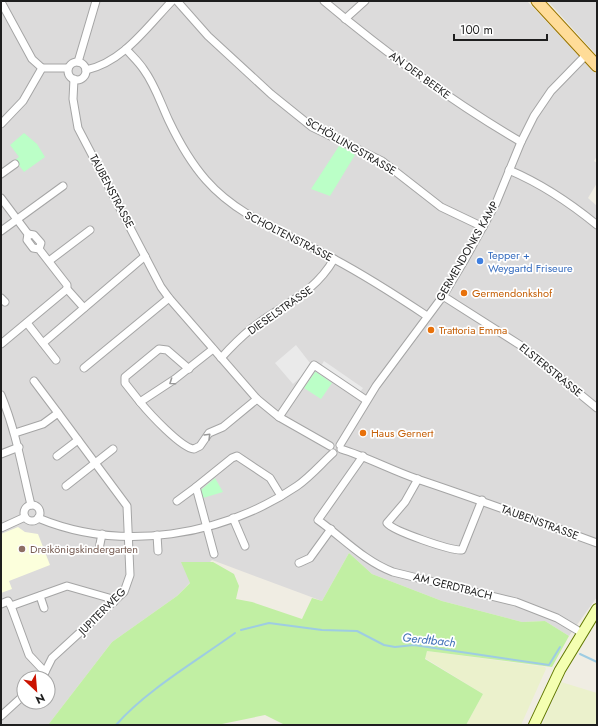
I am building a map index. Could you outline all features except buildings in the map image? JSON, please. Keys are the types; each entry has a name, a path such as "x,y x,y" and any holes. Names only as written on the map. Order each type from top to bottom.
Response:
{"main road":[{"path":"537,1 597,66"},
{"path":"534,725 560,670 597,609"}],"street":[{"path":"78,62 96,1"},
{"path":"68,68 70,76 74,79 82,78 86,70 100,66 126,49 172,1"},
{"name":"SCHÖLLINGSTRASSE","path":"177,1 208,36 271,94 312,127 382,161 441,207 483,227"},
{"name":"AN DER BEEKE","path":"324,1 345,19 475,115 521,142"},
{"path":"345,19 365,1"},
{"path":"1,2 32,59 42,68 68,68"},
{"name":"SCHOLTENSTRASSE","path":"126,49 144,70 170,124 193,163 220,194 237,208 260,223 334,259 395,294 427,316"},
{"name":"GERMENDONKS KAMP","path":"340,447 366,400 443,296 496,203 521,142 534,116 551,91 587,54"},
{"path":"68,68 72,63 78,62 82,63 86,70"},
{"path":"1,124 22,101 42,68"},
{"name":"TAUBENSTRASSE","path":"74,79 73,99 78,128 168,298 257,399 279,417 332,449"},
{"path":"1,174 15,164"},
{"path":"509,170 533,180 552,191 571,203 597,225"},
{"path":"1,231 63,186"},
{"path":"1,198 28,234 27,240 33,248 39,249 67,285 67,289 84,308"},
{"path":"49,261 90,230"},
{"path":"43,343 145,256"},
{"name":"DIESELSTRASSE","path":"221,358 252,328 312,288 321,279 334,259"},
{"path":"1,344 67,289"},
{"name":"ELSTERSTRASSE","path":"443,296 520,345 597,408"},
{"path":"84,368 168,298"},
{"path":"27,323 56,360"},
{"path":"189,368 167,350 159,349 125,377 125,383 140,402 159,423 187,446 194,449 200,446 209,433 223,427 257,399"},
{"path":"140,402 189,368 213,349"},
{"path":"279,417 314,364 366,400"},
{"name":"JUPITERWEG","path":"34,381 127,506 129,537 129,581 124,592 52,658 46,670"},
{"path":"1,395 19,447 31,505 38,509 38,518"},
{"path":"14,433 43,424 58,413"},
{"path":"57,456 78,440"},
{"path":"24,517 30,521 38,518 76,530 129,537 157,535 207,527 233,518 281,496 308,478 332,449 335,442 340,447"},
{"path":"1,454 19,447"},
{"name":"TAUBENSTRASSE","path":"340,447 418,479 482,500 597,543"},
{"path":"66,486 113,449"},
{"path":"177,501 232,458 237,456 270,478 281,496"},
{"name":"AM GERDTBACH","path":"363,456 318,520 355,550 378,566 393,572 516,602 557,618 582,633"},
{"path":"418,479 405,502 387,522 398,531 430,542 462,550 482,500"},
{"path":"196,487 214,554"},
{"path":"24,517 24,510 31,505"},
{"path":"1,528 24,517"},
{"path":"233,518 245,546"},
{"path":"299,563 310,558 331,529"},
{"path":"99,549 102,534"},
{"path":"157,535 158,551"},
{"path":"1,604 8,602 11,606 67,586 109,598 114,602"},
{"path":"40,596 44,608"},
{"name":"JUPITERWEG","path":"11,606 29,655 40,670"},
{"path":"2,714 16,702"}],"shaded area":[{"path":"1,1 527,1 597,75 597,156 594,161 597,163 597,183 588,198 597,206 597,597 569,636 545,621 522,622 442,601 372,574 349,553 322,601 212,560 177,596 112,642 48,725 1,725"},
{"path":"548,1 597,1 597,55 592,50"},
{"path":"296,345 310,363 301,377 293,384 275,363"},
{"path":"324,361 363,388 360,392 321,366"},
{"name":"Dreikönigskindergarten","path":"18,527 25,532 38,534 50,565 9,581 12,589 1,593 1,534"},
{"path":"427,651 545,667 546,669 521,725 466,725 483,694 425,658"},
{"path":"561,682 597,693 597,725 542,725"}],"green space":[{"path":"24,133 37,144 45,157 24,172 15,160 19,157 10,145"},
{"path":"339,146 355,155 330,196 311,189"},
{"path":"315,372 332,383 321,399 304,388"},
{"path":"215,478 223,492 203,498 201,490"},
{"path":"349,553 372,574 442,601 522,622 545,621 569,636 552,667 427,651 425,659 483,694 466,725 285,725 265,715 217,725 48,725 112,642 177,596 190,583 181,562 213,562 234,574 239,586 236,599 252,602 302,619 312,598 322,601"}],"waterway":[{"name":"Gerdtbach","path":"241,630 269,623 322,630 357,631 384,645 395,647 414,645 549,665 560,647"},
{"name":"Gerdtbach","path":"116,725 128,712 172,676 235,633"},
{"name":"Gerdtbach","path":"580,654 597,662"}],"place":[{"name":"Tepper + Weygartd Friseure","path":"480,261"},
{"name":"Germendonkshof","path":"464,293"},
{"name":"Trattoria Emma","path":"431,330"},
{"name":"Haus Gernert","path":"363,433"},
{"name":"Dreikönigskindergarten","path":"22,549"}]}
